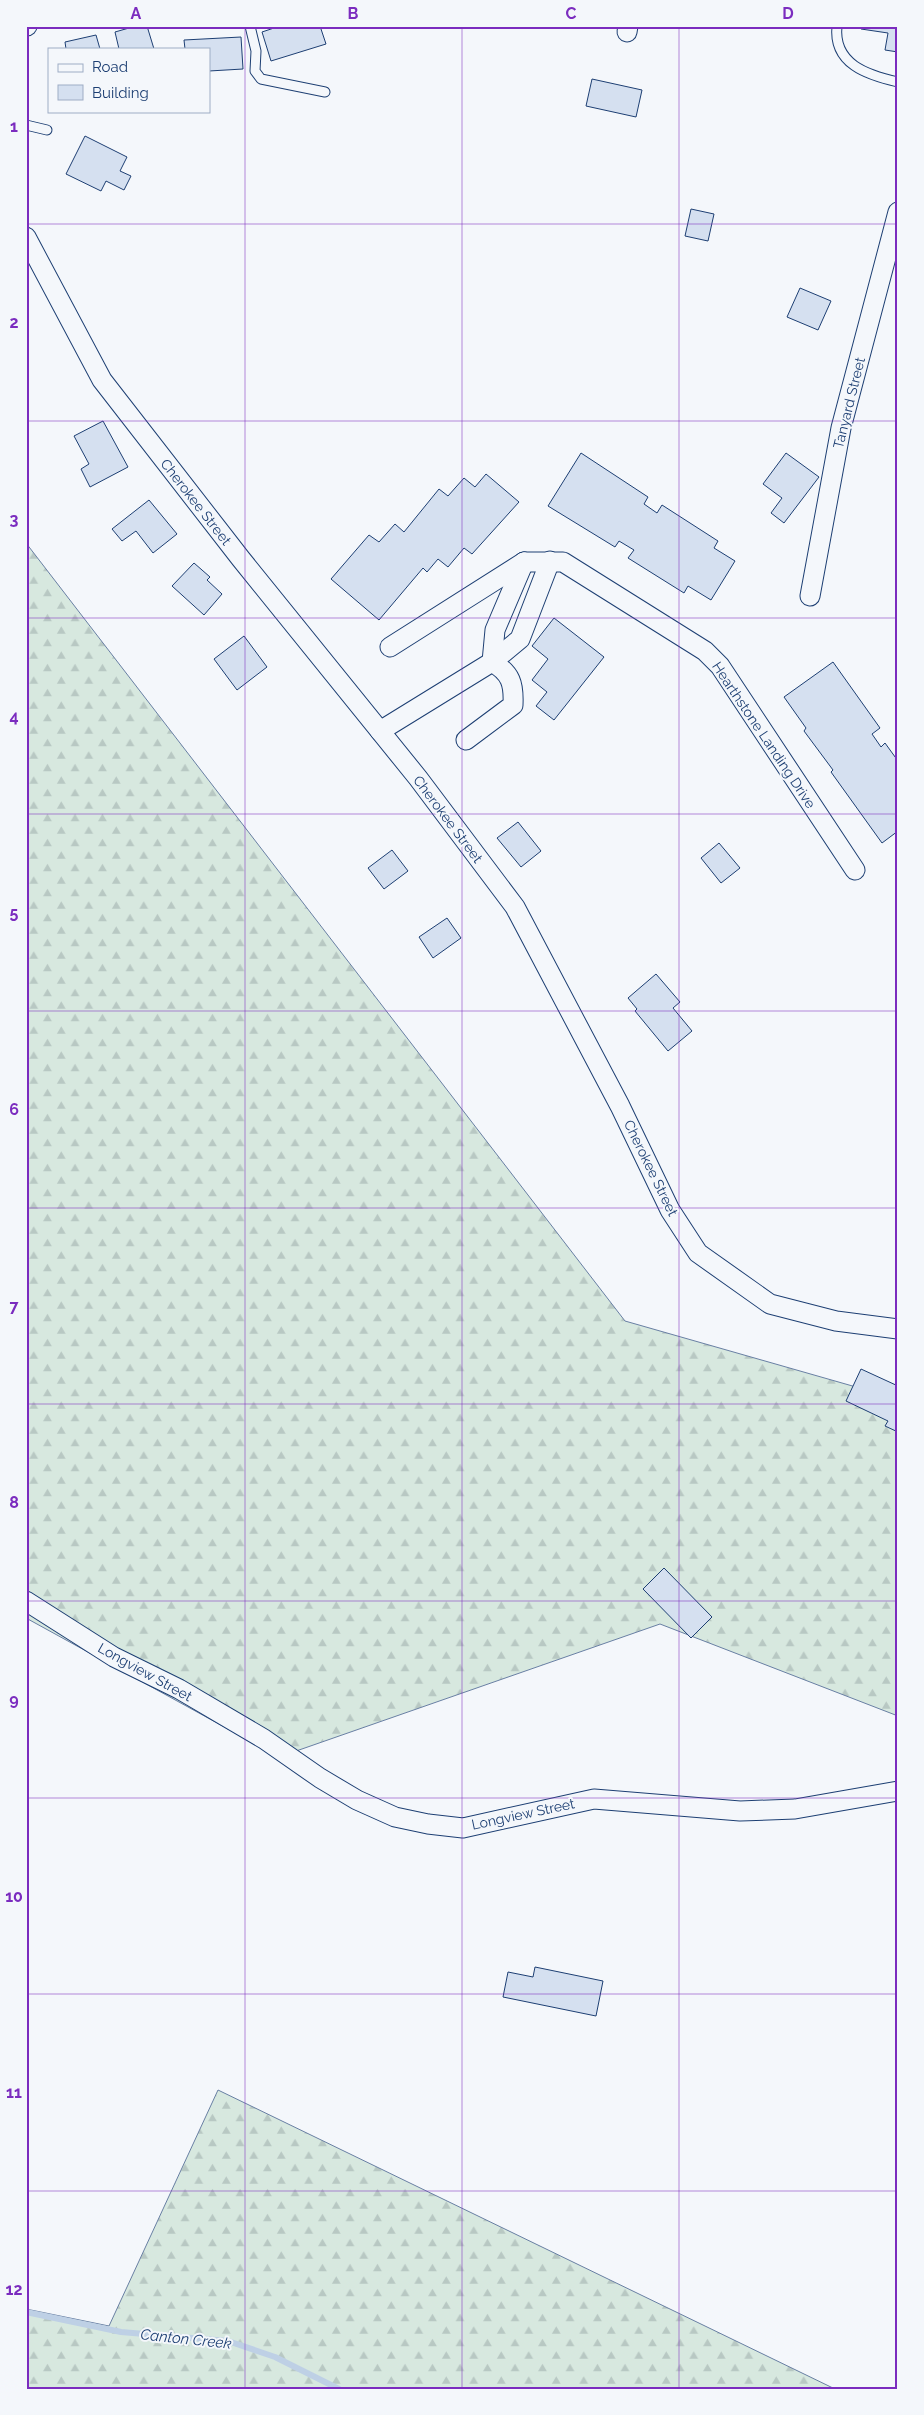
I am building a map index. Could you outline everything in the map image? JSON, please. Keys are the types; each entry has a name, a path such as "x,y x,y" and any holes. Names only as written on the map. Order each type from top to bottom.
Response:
{"street":[{"name":"Tanyard Street","path":"810,596 841,428 898,213"},
{"name":"Cherokee Street","path":"26,237 102,380 241,559 380,731 516,907 620,1106 670,1210 698,1253 770,1304 836,1321 898,1329"},
{"path":"492,662 495,630 524,562"},
{"path":"390,647 524,562"},
{"name":"Hearthstone Landing Drive","path":"524,562 563,562 705,651 720,666 855,870"},
{"path":"380,731 492,662 520,639 550,562"},
{"path":"466,740 513,705 514,687 503,669 492,662"},
{"name":"Longview Street","path":"26,1600 114,1657 179,1690 264,1739 320,1778 357,1800 395,1817 428,1824 464,1828 594,1799 740,1811 795,1809 898,1791"}],"lane":[{"path":"250,26 256,51 255,71 261,79 325,92"},
{"path":"837,26 835,41 851,64 873,76 898,82"},
{"path":"26,125 48,130"}],"green space":[{"path":"26,543 625,1321 898,1399 898,1716 660,1624 279,1757 26,1618"},
{"path":"218,2090 835,2389 26,2389 26,2309 109,2326"}],"building":[{"path":"136,26 147,26 154,48 119,48 115,32"},
{"path":"280,26 320,26 326,44 271,61 262,32"},
{"path":"862,26 898,26 898,52 885,50 888,33 861,29"},
{"path":"96,35 100,48 66,48 65,42"},
{"path":"241,37 243,69 210,71 210,48 185,48 184,40"},
{"path":"592,79 642,90 636,117 586,106"},
{"path":"85,136 127,157 120,171 131,176 124,190 106,181 101,191 66,174"},
{"path":"691,209 714,214 708,241 685,236"},
{"path":"800,288 831,301 818,330 787,317"},
{"path":"103,421 128,467 90,487 81,469 89,464 74,436"},
{"path":"581,453 648,497 644,504 657,513 662,505 718,541 714,548 735,561 711,600 688,586 684,593 628,558 634,550 619,541 615,547 548,506"},
{"path":"786,453 819,477 784,523 771,513 782,498 763,484"},
{"path":"486,474 519,502 472,554 464,548 448,567 438,559 427,572 423,568 379,620 331,579 369,535 379,542 395,524 404,532 439,489 448,496 464,478 475,487"},
{"path":"149,500 177,534 153,553 136,531 122,541 112,529"},
{"path":"194,563 210,577 207,580 222,594 204,615 172,586"},
{"path":"554,618 604,657 554,720 536,706 547,692 532,680 548,659 532,646"},
{"path":"244,636 267,667 237,690 214,659"},
{"path":"833,662 880,728 872,734 881,747 885,743 898,761 898,831 882,843 831,772 833,770 804,731 806,728 784,697"},
{"path":"518,822 541,851 521,867 497,838"},
{"path":"719,843 740,868 721,883 701,858"},
{"path":"392,850 408,871 384,889 368,868"},
{"path":"447,918 461,938 433,958 419,937"},
{"path":"656,974 680,1002 673,1008 692,1031 668,1051 635,1011 637,1009 628,998"},
{"path":"861,1369 898,1386 898,1432 885,1426 888,1421 846,1401"},
{"path":"664,1568 712,1617 691,1638 643,1589"},
{"path":"535,1967 603,1981 596,2016 503,1997 508,1972 533,1977"}],"waterway":[{"name":"Canton Creek","path":"26,2312 121,2332 228,2341 275,2357 339,2389"}]}
